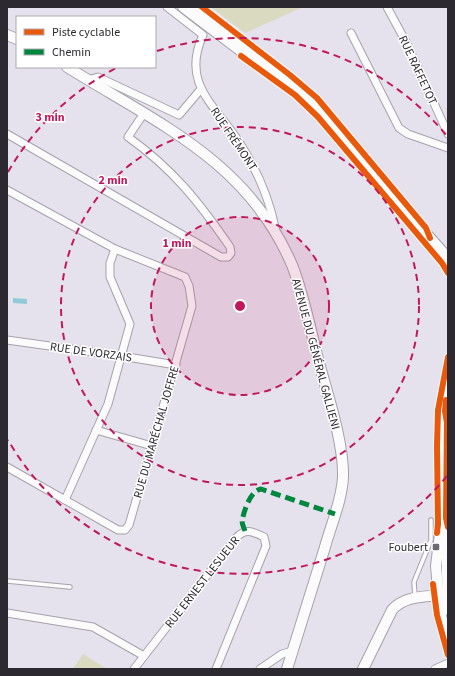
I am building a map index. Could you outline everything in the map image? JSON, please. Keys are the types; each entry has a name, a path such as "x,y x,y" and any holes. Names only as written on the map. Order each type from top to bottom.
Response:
{"street":[{"path":"88,80 98,77 179,114 201,89 197,79 195,58 203,35 167,7"},
{"path":"183,7 292,89 310,106 317,108"},
{"path":"195,7 292,80 314,102 317,108 448,258"},
{"name":"RUE RAFFETOT","path":"386,7 407,44 448,134"},
{"path":"351,33 399,128 408,134 448,148"},
{"name":"AVENUE DU GÉNÉRAL GALLIENI","path":"69,68 144,113 217,162 255,203 277,236 292,265 304,303 338,439 342,477 337,508 287,669"},
{"name":"RUE FRÉMONT","path":"201,89 240,144 258,174 272,209 277,236"},
{"path":"7,134 221,257 228,256 231,253 230,247 200,205 170,170 128,137 144,113"},
{"path":"7,190 115,249 110,263 110,277 130,324 108,404 65,500"},
{"name":"RUE DU MARÉCHAL JOFFRE","path":"7,467 118,530 127,528 192,309 188,282 181,276 115,249"},
{"name":"RUE DE VORZAIS","path":"7,340 176,365"},
{"path":"448,390 446,410 446,518 440,612 448,643"},
{"path":"446,410 441,423 441,533 436,566 442,595 448,610"},
{"path":"96,430 152,446"},
{"name":"RUE ERNEST LESUEUR","path":"134,669 236,538 242,532 251,531 264,537 266,546 216,669"},
{"path":"363,669 392,610 402,601 442,595"},
{"path":"7,613 93,627 144,656"},
{"path":"260,669 282,654 293,651"},
{"path":"435,669 448,663"}],"lane":[{"path":"415,598 414,582 431,540 431,520"},
{"path":"7,581 70,587"}],"green space":[{"path":"211,7 300,7 301,8 245,33"},
{"path":"83,654 107,669 73,669"}],"water":[{"path":"13,298 27,299 27,304 13,303"}],"marked path":[{"path":"245,531 242,521 246,507 254,493 261,489 335,514"}],"cycle path":[{"path":"202,7 290,75 317,98 426,228 430,238"},
{"path":"241,56 295,95 318,117 442,263 448,273"},
{"path":"437,533 438,410 448,357"},
{"path":"446,400 446,518 448,527"},
{"path":"433,584 437,615 448,655"}],"place":[{"name":"Foubert","path":"436,547"}]}
